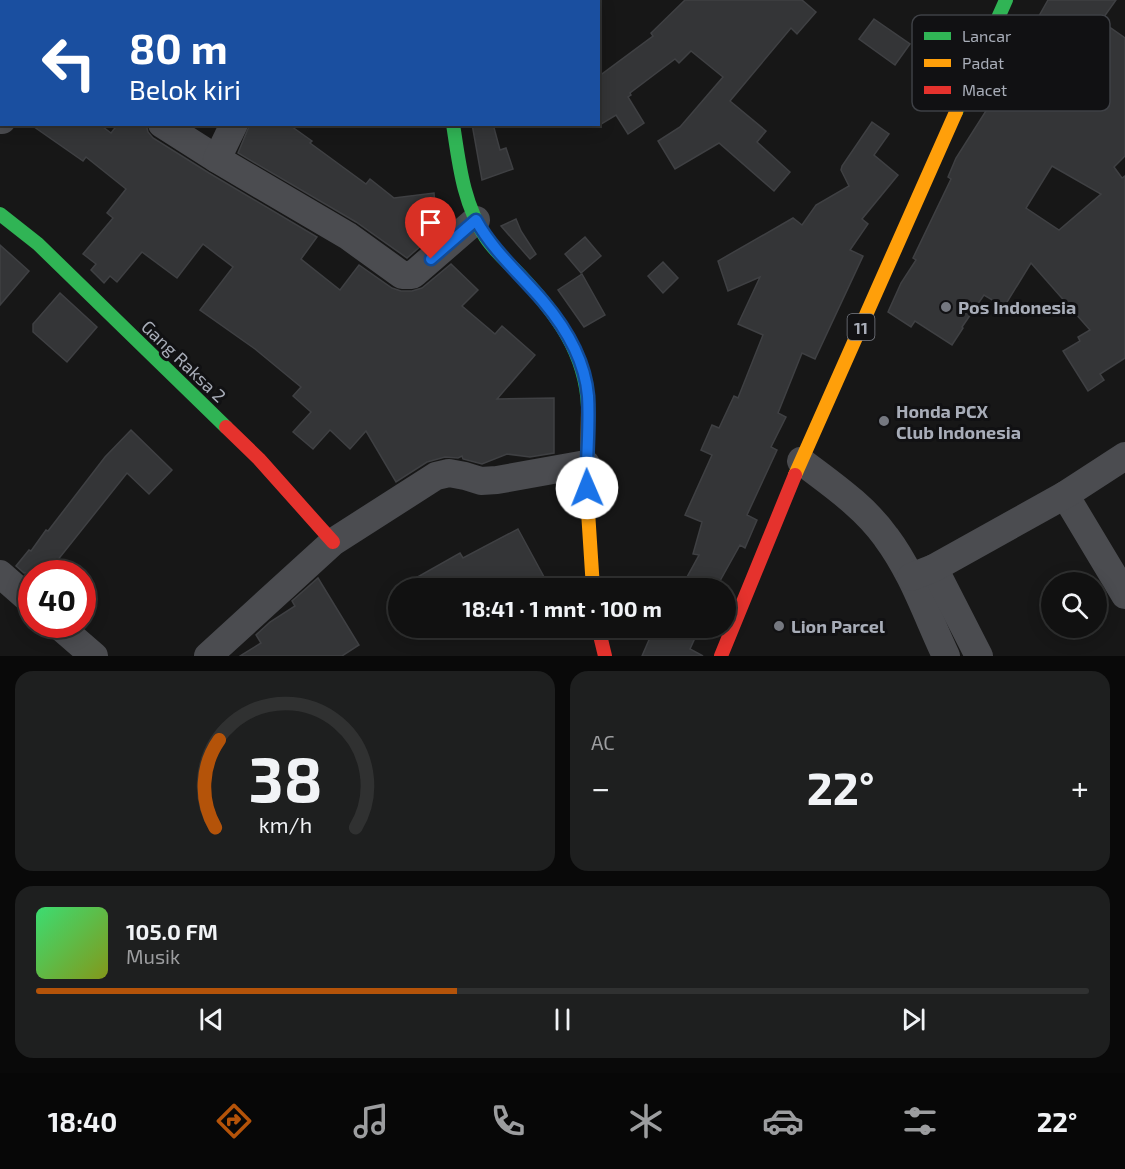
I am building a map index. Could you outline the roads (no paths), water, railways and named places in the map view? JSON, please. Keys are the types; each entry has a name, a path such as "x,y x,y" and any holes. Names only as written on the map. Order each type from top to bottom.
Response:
{"main road":[{"name":"11","path":"999,15 1006,0"},
{"name":"11","path":"721,656 801,461 957,111"},
{"path":"453,126 463,181 476,220 486,238 558,320 578,358 585,380 588,396 586,464 592,578"},
{"name":"Gang Raksa 2","path":"0,214 38,244 259,459 333,542"},
{"path":"601,638 605,656"}],"street":[{"path":"165,126 348,236 406,276 416,272 476,220"},
{"path":"217,159 233,126"},
{"path":"922,572 1065,495 1125,456"},
{"path":"801,461 853,501 922,572 979,656"},
{"path":"208,656 333,542 436,476 449,474 481,481 497,480 586,464"},
{"path":"1065,495 1125,595"},
{"path":"922,572 946,656"},
{"path":"0,574 18,590"},
{"path":"73,638 94,656"}],"place":[{"name":"Pos Indonesia","path":"946,307"},
{"name":"Honda PCX Club Indonesia","path":"884,421"},
{"name":"Lion Parcel","path":"779,626"}]}
